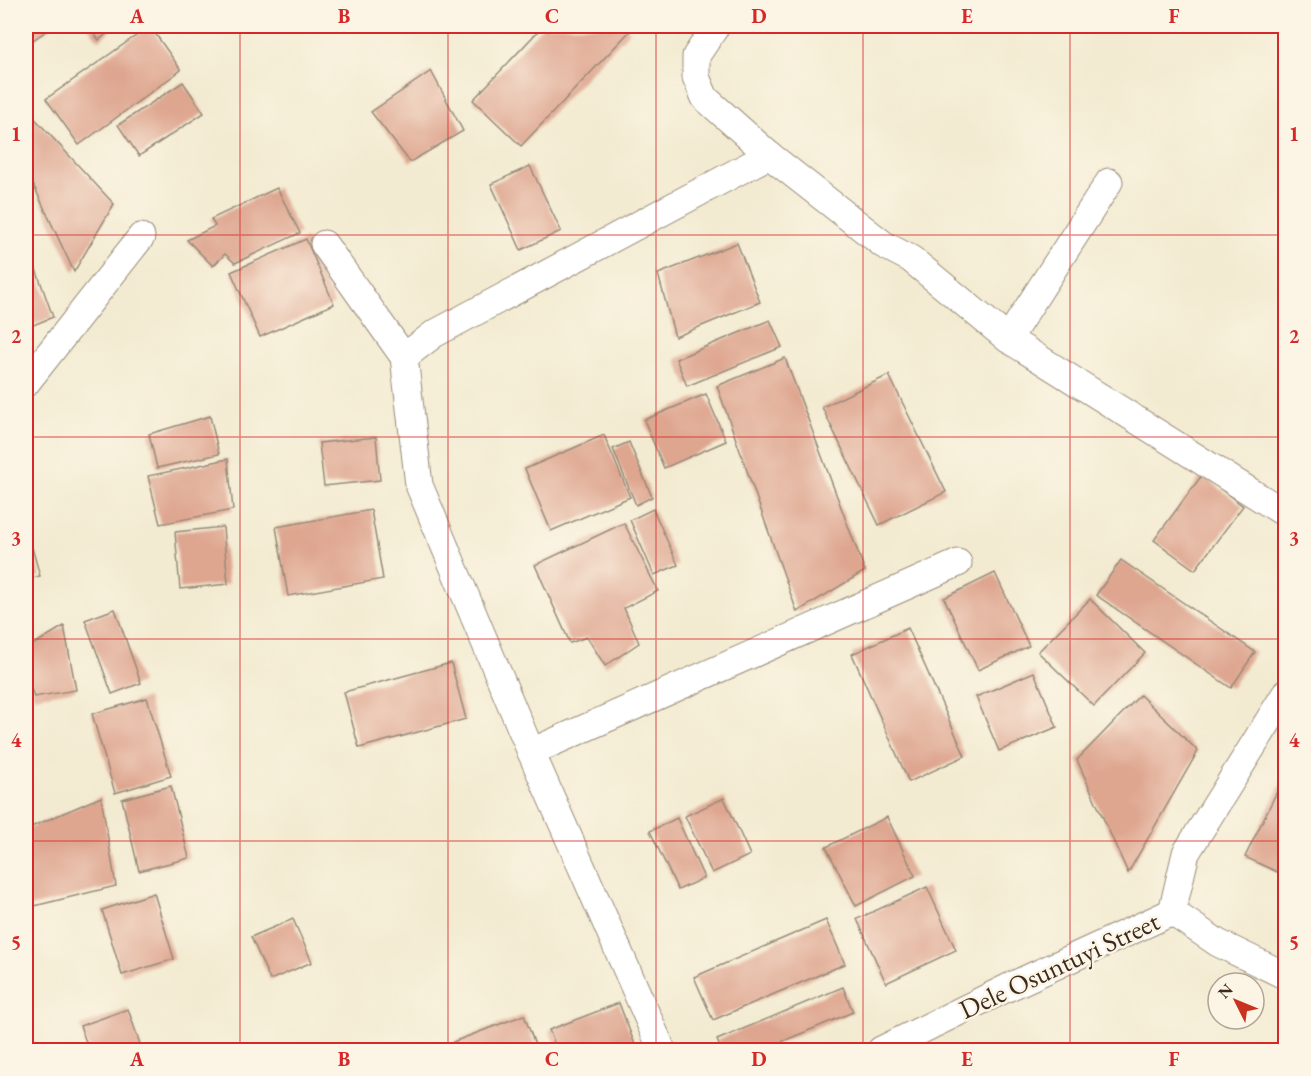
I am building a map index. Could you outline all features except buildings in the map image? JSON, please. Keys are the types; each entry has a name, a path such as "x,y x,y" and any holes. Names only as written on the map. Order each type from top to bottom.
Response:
{"street":[{"path":"716,26 696,56 696,77 705,98 769,155 884,244 911,259 1008,339 1286,514"},
{"path":"404,357 434,334 769,155"},
{"path":"1008,339 1109,182"},
{"path":"26,383 141,237"},
{"path":"324,244 404,357 419,485 531,752 662,1050"},
{"path":"531,752 958,564"},
{"path":"1286,693 1186,853 1172,912 1218,943 1286,976"},
{"name":"Dele Osuntuyi Street","path":"880,1050 1172,912"}]}
